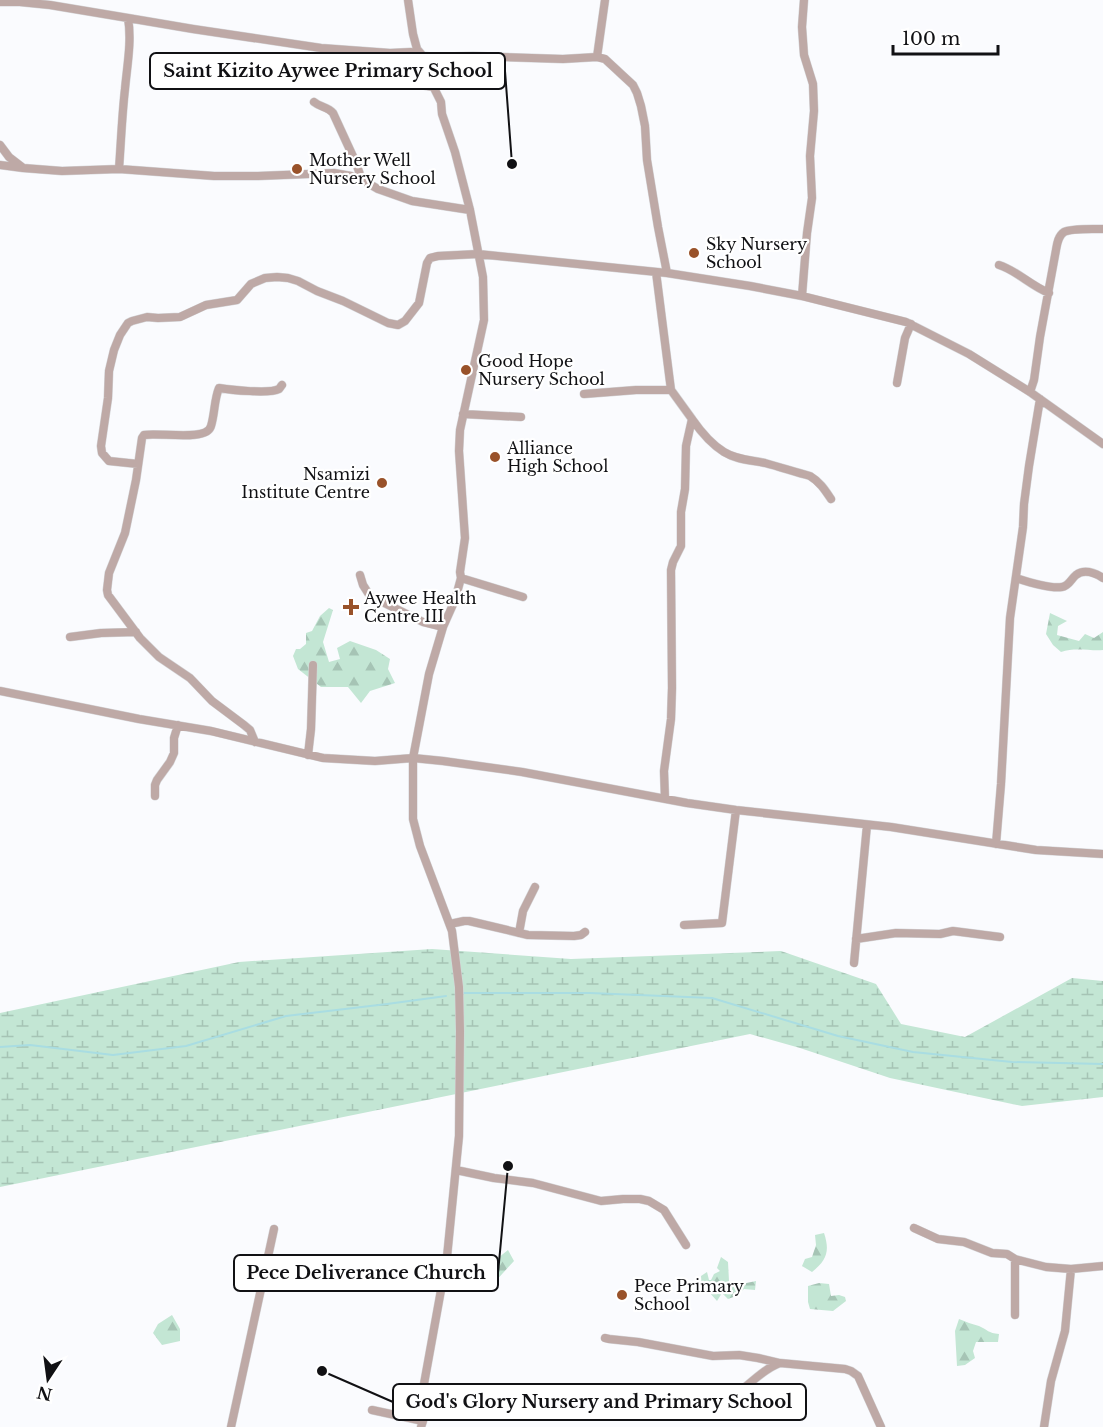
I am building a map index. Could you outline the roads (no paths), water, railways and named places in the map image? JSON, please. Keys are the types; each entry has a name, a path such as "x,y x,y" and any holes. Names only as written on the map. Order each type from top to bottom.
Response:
{"street":[{"path":"408,0 417,48 423,56 425,67 441,102 442,114 455,152 470,210 483,277 484,320 460,430 459,451 465,538 461,578 429,674 413,758 413,819 416,834 450,924 454,940 459,1002 459,1123 456,1170 447,1257 418,1417 422,1424"},
{"path":"597,57 605,0"},
{"path":"802,296 812,198 810,156 814,111 814,90 804,56 802,27 804,0"},
{"path":"0,2 50,4 321,48 411,52 423,56 563,59 597,57 609,62 633,85 642,106 647,160 667,273"},
{"path":"119,169 128,66 130,25 128,18"},
{"path":"369,85 386,82 434,87"},
{"path":"314,102 330,109 333,113 362,180"},
{"path":"0,145 23,168"},
{"path":"0,165 65,172 119,169 214,176 333,173 351,176 403,198 437,206 470,210"},
{"path":"1030,392 1056,250 1061,235 1063,232 1070,231 1103,229"},
{"path":"138,464 109,461 102,453 101,446 106,421 111,362 120,334 128,323 147,317 177,318 206,305 237,300 251,284 266,278 277,277 298,281 395,326 401,324 418,306 430,258 478,254 667,273 750,286 802,296 906,322 969,354 1030,392 1103,444"},
{"path":"999,265 1049,293"},
{"path":"656,272 671,390 703,435 716,447 734,457 764,463 817,480 831,500"},
{"path":"897,383 905,338 911,324"},
{"path":"255,742 248,728 216,705 190,678 164,661 135,632 108,595 107,590 109,573 125,533 144,435 195,435 209,431 219,388 245,391 274,390 282,385"},
{"path":"584,394 671,390"},
{"path":"996,844 1010,618 1040,399"},
{"path":"463,414 521,417"},
{"path":"665,799 664,771 671,719 672,688 671,570 681,546 686,446 692,419"},
{"path":"1016,578 1062,587 1069,584 1077,574 1084,572 1103,578"},
{"path":"360,575 370,596 423,622 443,627"},
{"path":"461,578 523,597"},
{"path":"70,637 135,632"},
{"path":"308,755 313,665"},
{"path":"0,691 211,731 331,759 375,761 413,758 522,772 736,810 891,826 1036,850 1103,854"},
{"path":"155,796 156,780 174,753 174,738 178,725"},
{"path":"684,925 722,923 736,810"},
{"path":"854,963 867,825"},
{"path":"519,933 524,911 535,887"},
{"path":"450,924 469,921 528,935 574,936 585,932"},
{"path":"856,939 896,933 940,934 953,931 1000,937"},
{"path":"456,1170 533,1183 601,1201 623,1199 649,1201 664,1210 686,1245"},
{"path":"914,1228 938,1239 964,1242 992,1253 1007,1254 1015,1259 1046,1267 1071,1269 1103,1266"},
{"path":"231,1427 274,1229"},
{"path":"1015,1259 1015,1315"},
{"path":"1044,1427 1051,1381 1065,1331 1071,1269"},
{"path":"606,1338 713,1356 739,1355 780,1363 845,1370 858,1376 882,1427"},
{"path":"739,1392 766,1370 780,1363"},
{"path":"372,1410 422,1424"}],"waterway":[{"path":"460,993 590,993 712,998 838,1036 913,1052 1012,1062 1103,1064"},
{"path":"0,1047 30,1045 113,1055 186,1046 286,1016 446,996"}],"place":[{"name":"Saint Kizito Aywee Primary School","path":"512,164"},
{"name":"Mother Well Nursery School","path":"297,169"},
{"name":"Sky Nursery School","path":"694,253"},
{"name":"Good Hope Nursery School","path":"466,370"},
{"name":"Alliance High School","path":"495,457"},
{"name":"Nsamizi Institute Centre","path":"382,483"},
{"name":"Aywee Health Centre III","path":"351,607"},
{"name":"Pece Deliverance Church","path":"508,1166"},
{"name":"Pece Primary School","path":"622,1295"},
{"name":"God's Glory Nursery and Primary School","path":"322,1371"}]}
